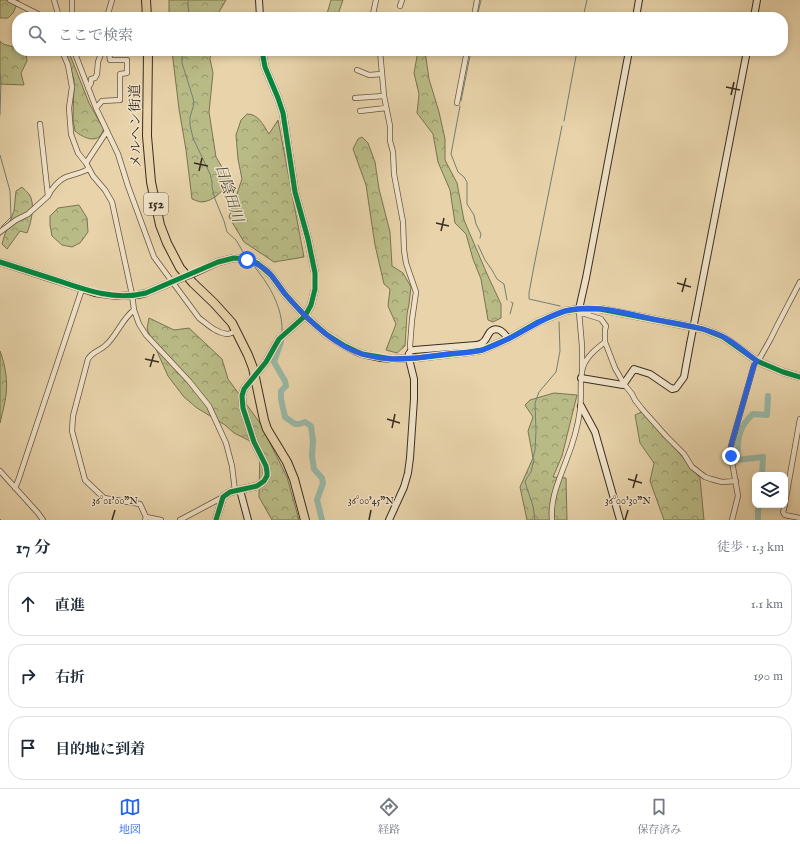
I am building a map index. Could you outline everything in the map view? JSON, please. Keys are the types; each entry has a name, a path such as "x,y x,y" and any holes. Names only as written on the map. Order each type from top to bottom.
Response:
{"highway":[{"path":"146,0 147,12"},
{"name":"メルヘン街道","path":"148,56 147,136 150,176 160,225 167,243 180,268 192,283 214,303 232,323 248,355 253,368 267,429 287,462 294,479 305,520"}],"street":[{"path":"10,0 34,12"},
{"path":"54,0 58,12"},
{"path":"72,0 72,12"},
{"path":"108,12 112,0"},
{"path":"259,0 260,12"},
{"path":"373,12 376,0"},
{"path":"400,6 402,0"},
{"path":"475,12 477,0"},
{"path":"637,12 639,0"},
{"path":"755,12 757,0"},
{"path":"64,56 68,65 72,87 69,108 71,134 78,153 112,202 134,310 139,324 146,336 189,381 209,406 226,443 238,491 248,520"},
{"path":"76,56 96,108 118,154 154,257 199,318 218,331 228,334 236,331"},
{"path":"88,88 91,83 91,79 95,78 97,74 100,56"},
{"path":"96,108 102,101 120,100 120,74 127,73 127,60 110,60 110,56"},
{"path":"180,520 230,492 257,486 264,481 267,476 266,466 254,442 243,408 242,396 244,389 266,362 279,339 305,316 314,298 316,289 315,273 308,239 295,192 283,113 265,66 263,56"},
{"path":"380,56 384,96 390,126 390,141 394,152 394,174 403,222 404,250 406,263 416,292 410,346 410,363 414,379 410,458 404,487 389,520"},
{"path":"457,103 466,56"},
{"path":"552,520 552,504 558,481 572,446 581,406 582,346 579,311 628,56"},
{"path":"624,384 634,369 650,374 672,389 676,388 684,377 746,56"},
{"path":"357,70 369,75 382,74"},
{"path":"355,98 384,96"},
{"path":"360,111 386,108"},
{"path":"40,124 48,196"},
{"path":"86,163 107,131"},
{"path":"0,232 16,220 28,214 48,196 61,180 88,169"},
{"path":"0,262 95,293 117,296 146,293 218,262 234,258 252,261 266,270 305,316 326,334 345,346 362,354 381,358 417,358 482,350 508,339 538,322 565,311 600,309 703,329 723,337 757,361 783,372 800,377"},
{"path":"732,520 738,496 730,451 754,365 770,340 800,282"},
{"path":"15,488 82,289"},
{"path":"134,310 126,318 105,346 91,354 88,359 73,416 72,431 85,480 104,498 140,504 145,519 162,520"},
{"path":"579,311 601,319 606,326 605,342 615,368 624,384 642,409 684,454 692,467 705,477 711,479 722,482 736,481"},
{"path":"410,352 482,344 491,331 495,329 504,332 508,339"},
{"path":"581,378 583,367 588,357 594,350 605,342"},
{"path":"581,378 622,385 624,384"},
{"path":"581,406 595,432 620,520"},
{"path":"788,487 800,419"},
{"path":"0,471 43,520"},
{"path":"216,520 223,497"},
{"path":"784,508 783,512 786,515 800,518"}],"green space":[{"path":"0,0 19,0 13,12 8,18 0,18"},
{"path":"169,0 226,0 219,12 169,12"},
{"path":"331,0 343,0 339,12 327,12"},
{"path":"0,41 3,44 12,47 12,56 26,56 27,61 21,73 24,85 0,84"},
{"path":"67,56 70,56 89,103 104,130 97,138 87,138 75,131 73,120 74,80"},
{"path":"173,56 210,56 213,73 209,112 216,157 229,179 225,187 211,200 201,202 192,199"},
{"path":"417,56 426,56 429,79 445,139 445,160 457,183 464,220 501,304 501,318 493,322 488,320 481,279 473,259 466,234 455,223 450,190 438,162 433,134 417,113 419,94 414,73"},
{"path":"247,114 251,114 258,118 269,134 278,120 304,257 274,262 244,242 229,217 242,179 238,159 236,135 241,120"},
{"path":"362,137 368,143 375,162 379,189 390,232 392,266 403,273 411,287 407,314 405,346 397,353 386,350 396,324 388,306 390,289 384,284 375,245 366,185 353,149 358,139"},
{"path":"22,187 31,198 32,214 30,224 27,233 20,231 7,249 2,244 14,211 16,191"},
{"path":"79,205 87,218 88,232 80,243 72,247 62,245 52,236 50,216 58,208"},
{"path":"149,318 174,330 189,328 222,359 228,379 260,423 287,477 299,520 272,520 259,497 260,446 234,433 225,425 197,408 184,397 168,376 147,329"},
{"path":"0,351 5,367 7,390 0,423"},
{"path":"554,393 577,395 562,456 553,477 566,478 567,520 527,520 520,487 533,458 528,431 533,417 525,405 530,400"},
{"path":"644,411 700,478 704,520 664,520 650,481 654,463 640,443 635,415"}],"waterway":[{"name":"日陰田川","path":"188,0 189,12"},
{"path":"478,12 481,0"},
{"path":"584,12 587,0"},
{"name":"日陰田川","path":"182,56 182,63 194,104 190,117 193,138 210,174 215,199 227,232 236,240 243,252 249,257"},
{"path":"461,101 470,56"},
{"path":"564,121 576,56"},
{"path":"0,73 0,115"},
{"path":"460,106 451,154 458,172 467,182 467,204 474,215 476,224 481,234 480,238"},
{"path":"560,306 529,299 529,293 562,126"},
{"path":"0,155 10,191 11,217 1,229"},
{"path":"478,245 485,260 497,279 504,284 507,300"},
{"name":"日陰田川","path":"253,264 270,289 276,301 280,313 282,332"},
{"path":"510,314 513,303 511,302"},
{"path":"535,520 533,506 525,481 531,472 534,460 536,431 535,403 539,392 556,372 560,351 559,322"},
{"name":"日陰田川","path":"281,342 274,362 285,381 286,386 281,391 281,399 285,417 295,424 305,422 311,426 314,469 322,478 323,483 317,500 322,520"},
{"path":"762,472 763,457 737,460 739,435 741,430 753,414 767,415 768,396"},
{"path":"758,520 759,508"}],"cycle path":[{"path":"216,520 223,497 230,492 257,486 264,481 267,476 266,466 254,442 243,408 242,396 244,389 266,362 279,339 305,316 311,305 315,289 315,273 308,239 295,192 283,113 265,67 263,56"},
{"path":"0,262 89,291 123,296 146,293 218,262 234,258 247,259 257,263 271,275 285,294 305,316 326,334 345,346 362,354 392,359 417,358 482,350 508,339 538,322 565,311 600,309 703,329 723,337 757,361 783,372 800,377"}],"route":[{"path":"247,260 256,263 266,270 305,316 326,334 355,351 381,358 417,358 482,350 508,339 552,316 565,311 579,309 600,309 703,329 723,337 757,361 754,365 732,442 730,451 731,456"}]}
